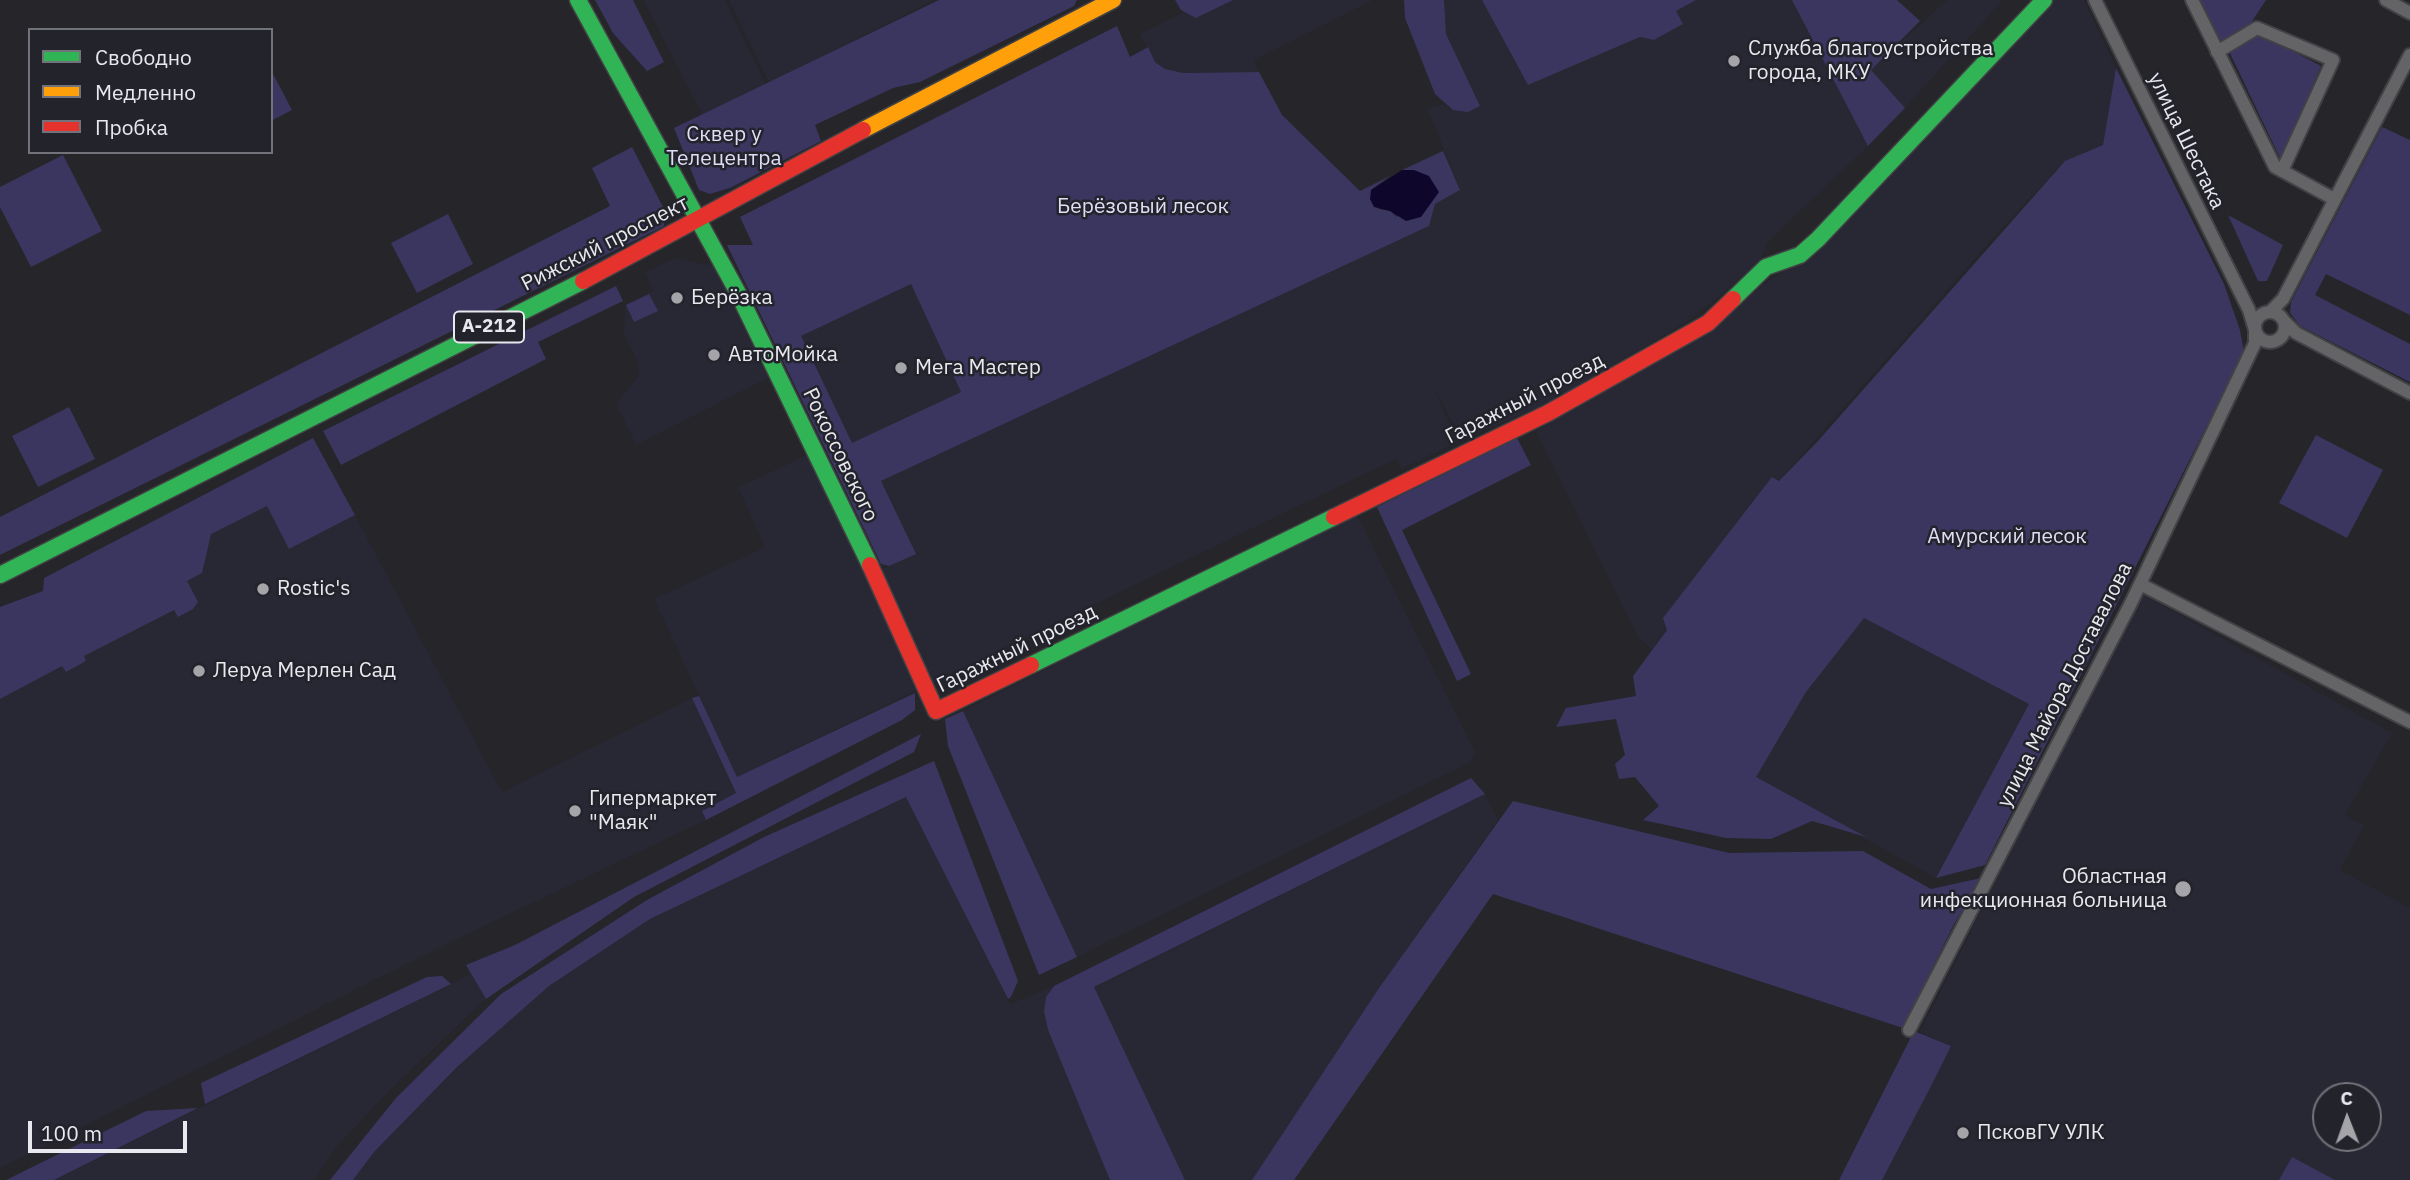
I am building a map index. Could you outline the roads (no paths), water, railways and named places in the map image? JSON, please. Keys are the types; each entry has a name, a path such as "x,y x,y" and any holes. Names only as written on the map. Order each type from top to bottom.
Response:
{"main road":[{"name":"Рокоссовского","path":"578,0 675,184 700,219 800,419 936,711"},
{"name":"Гаражный проезд","path":"936,711 1548,413 1708,323 1766,267 1800,255 1818,239 2043,0"},
{"name":"Рижский проспект","path":"0,575 700,219 1106,2"}],"street":[{"name":"улица Шестака","path":"2095,0 2255,330"},
{"path":"2192,0 2275,167 2334,199"},
{"path":"2386,0 2410,13"},
{"path":"2217,52 2257,29 2333,60 2282,171"},
{"path":"2270,342 2260,338 2255,330 2257,320 2275,315 2410,55"},
{"path":"2242,299 2275,315 2290,334 2410,393"},
{"name":"улица Майора Доставалова","path":"1909,1030 2140,584 2252,355 2255,330"},
{"name":"улица Майора Доставалова","path":"2252,355 2270,342 2290,334"},
{"path":"2140,584 2410,722"}],"place":[{"name":"Служба благоустройства города, МКУ","path":"1734,61"},
{"name":"Берёзка","path":"677,298"},
{"name":"АвтоМойка","path":"714,355"},
{"name":"Мега Мастер","path":"901,368"},
{"name":"Rostic's","path":"263,589"},
{"name":"Леруа Мерлен Сад","path":"199,671"},
{"name":"Гипермаркет \"Маяк\"","path":"575,811"},
{"name":"Областная инфекционная больница","path":"2183,889"},
{"name":"ПсковГУ УЛК","path":"1963,1133"}],"park label":[{"name":"Сквер у Телецентра","path":"724,147"},
{"name":"Берёзовый лесок","path":"1143,207"},
{"name":"Амурский лесок","path":"2007,537"}]}
